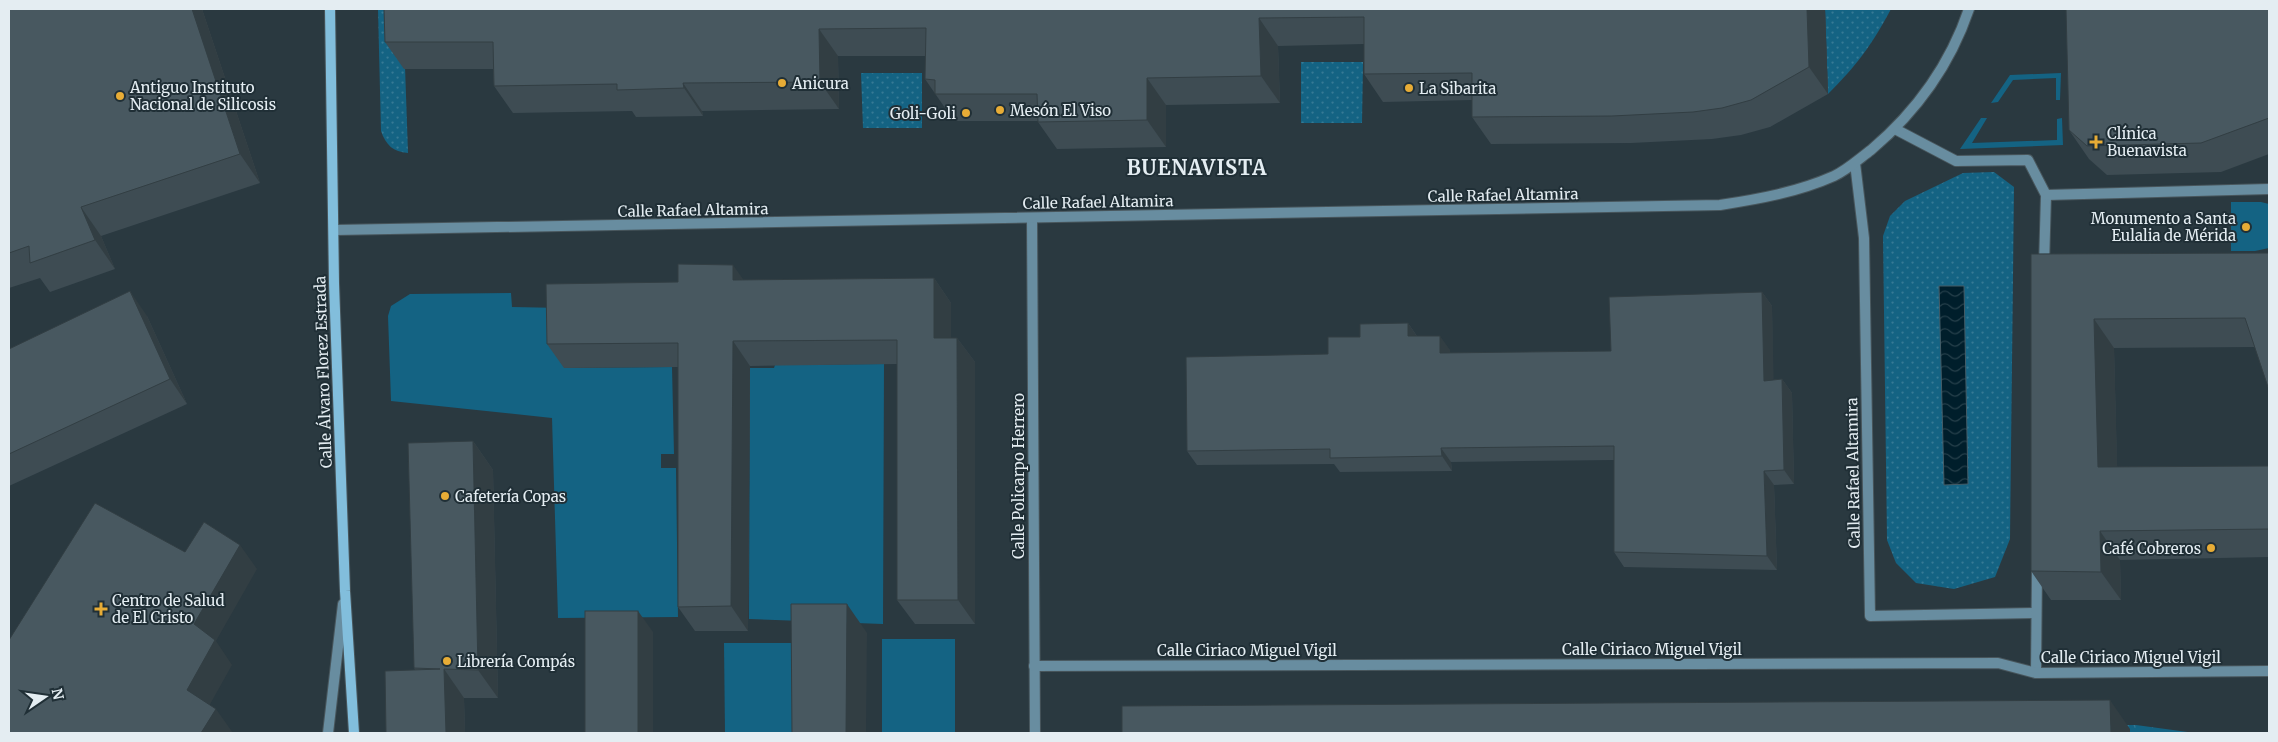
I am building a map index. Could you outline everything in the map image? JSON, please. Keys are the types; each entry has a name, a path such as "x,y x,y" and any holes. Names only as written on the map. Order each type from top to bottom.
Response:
{"main road":[{"name":"Calle Álvaro Florez Estrada","path":"330,9 335,230 334,283 345,590 354,733"}],"street":[{"name":"Calle Rafael Altamira","path":"335,230 1720,206 1777,195 1834,176 1854,163 1895,129 1925,94 1950,54 1969,9"},
{"path":"1895,129 1956,161 2028,160 2046,195 2044,275"},
{"name":"Calle Rafael Altamira","path":"1854,163 1864,238 1870,616 2036,613"},
{"path":"2046,195 2269,189"},
{"name":"Calle Policarpo Herrero","path":"1032,219 1035,733"},
{"path":"2036,673 2038,554"},
{"path":"328,733 345,590"},
{"name":"Calle Ciriaco Miguel Vigil","path":"1034,666 1998,663 2036,673 2269,671"}],"green space":[{"path":"378,9 403,9 408,153 391,147 381,131"},
{"path":"1825,9 1891,9 1863,54 1828,94"},
{"path":"1301,62 1363,62 1362,123 1301,123"},
{"path":"861,73 922,73 922,128 863,128"},
{"path":"2061,73 2060,100 2056,100 2056,78 2013,80 1998,102 1991,103 2010,75"},
{"path":"1981,118 1987,118 1972,143 2057,140 2057,119 2062,118 2063,145 1960,149"},
{"path":"1994,172 2014,187 2010,539 1995,577 1954,589 1916,583 1896,563 1887,540 1883,236 1890,216 1905,201 1963,173"},
{"path":"2231,202 2261,202 2269,204 2269,248 2255,251 2231,251"},
{"path":"511,293 512,307 563,308 564,368 672,367 674,454 661,454 661,468 676,468 678,617 558,618 552,418 391,401 388,316 391,306 410,294"},
{"path":"884,364 883,624 749,619 750,368 774,368 775,365"},
{"path":"882,639 955,639 955,733 882,733"},
{"path":"724,643 794,643 793,733 725,733"},
{"path":"2136,725 2195,733 1914,733 1914,727"}],"water":[{"path":"1939,286 1964,286 1968,484 1944,485"}],"building":[{"name":"Antiguo Instituto Nacional de Silicosis","path":"9,9 192,9 240,154 81,207 95,240 30,263 29,246 9,253"},
{"path":"384,9 1807,9 1809,67 1751,100 1722,108 1693,112 1612,116 1472,117 1472,73 1364,74 1364,17 1259,18 1261,76 1147,78 1147,120 1038,122 1037,94 935,94 935,80 925,79 926,28 819,29 820,82 683,83 684,88 617,90 617,84 494,86 493,42 385,42"},
{"path":"2066,9 2269,9 2269,118 2201,143 2087,146 2069,130"},
{"path":"2269,253 2269,390 2245,318 2094,319 2098,467 2269,466 2269,529 2100,531 2101,572 2031,571 2031,254"},
{"path":"678,264 733,265 733,280 934,278 934,338 957,338 958,600 897,600 897,340 733,341 731,606 678,607 678,343 547,344 546,284 678,282"},
{"path":"130,291 170,379 9,454 9,349"},
{"path":"1762,292 1764,381 1782,379 1784,470 1764,471 1767,556 1614,552 1614,446 1441,448 1442,456 1330,458 1330,449 1187,451 1186,357 1328,354 1328,337 1360,337 1360,324 1408,323 1408,336 1440,336 1440,353 1611,351 1609,297"},
{"path":"473,441 478,670 444,669 446,733 386,733 385,671 440,669 414,668 408,443"},
{"name":"Centro de Salud de El Cristo","path":"95,503 185,552 204,522 240,545 194,624 215,640 187,690 216,709 201,733 9,733 9,640"},
{"path":"791,604 847,604 846,733 792,733"},
{"path":"585,611 638,611 638,733 585,733"},
{"path":"2110,700 2111,733 1122,733 1122,706"}],"place":[{"name":"Anicura","path":"782,83"},
{"name":"La Sibarita","path":"1409,88"},
{"name":"Antiguo Instituto Nacional de Silicosis","path":"120,96"},
{"name":"Mesón El Viso","path":"1000,110"},
{"name":"Goli-Goli","path":"966,113"},
{"name":"Clínica Buenavista","path":"2096,142"},
{"name":"Monumento a Santa Eulalia de Mérida","path":"2246,227"},
{"name":"Cafetería Copas","path":"445,496"},
{"name":"Café Cobreros","path":"2211,548"},
{"name":"Centro de Salud de El Cristo","path":"101,609"},
{"name":"Librería Compás","path":"447,661"}],"district":[{"name":"BUENAVISTA","path":"1197,167"}]}
